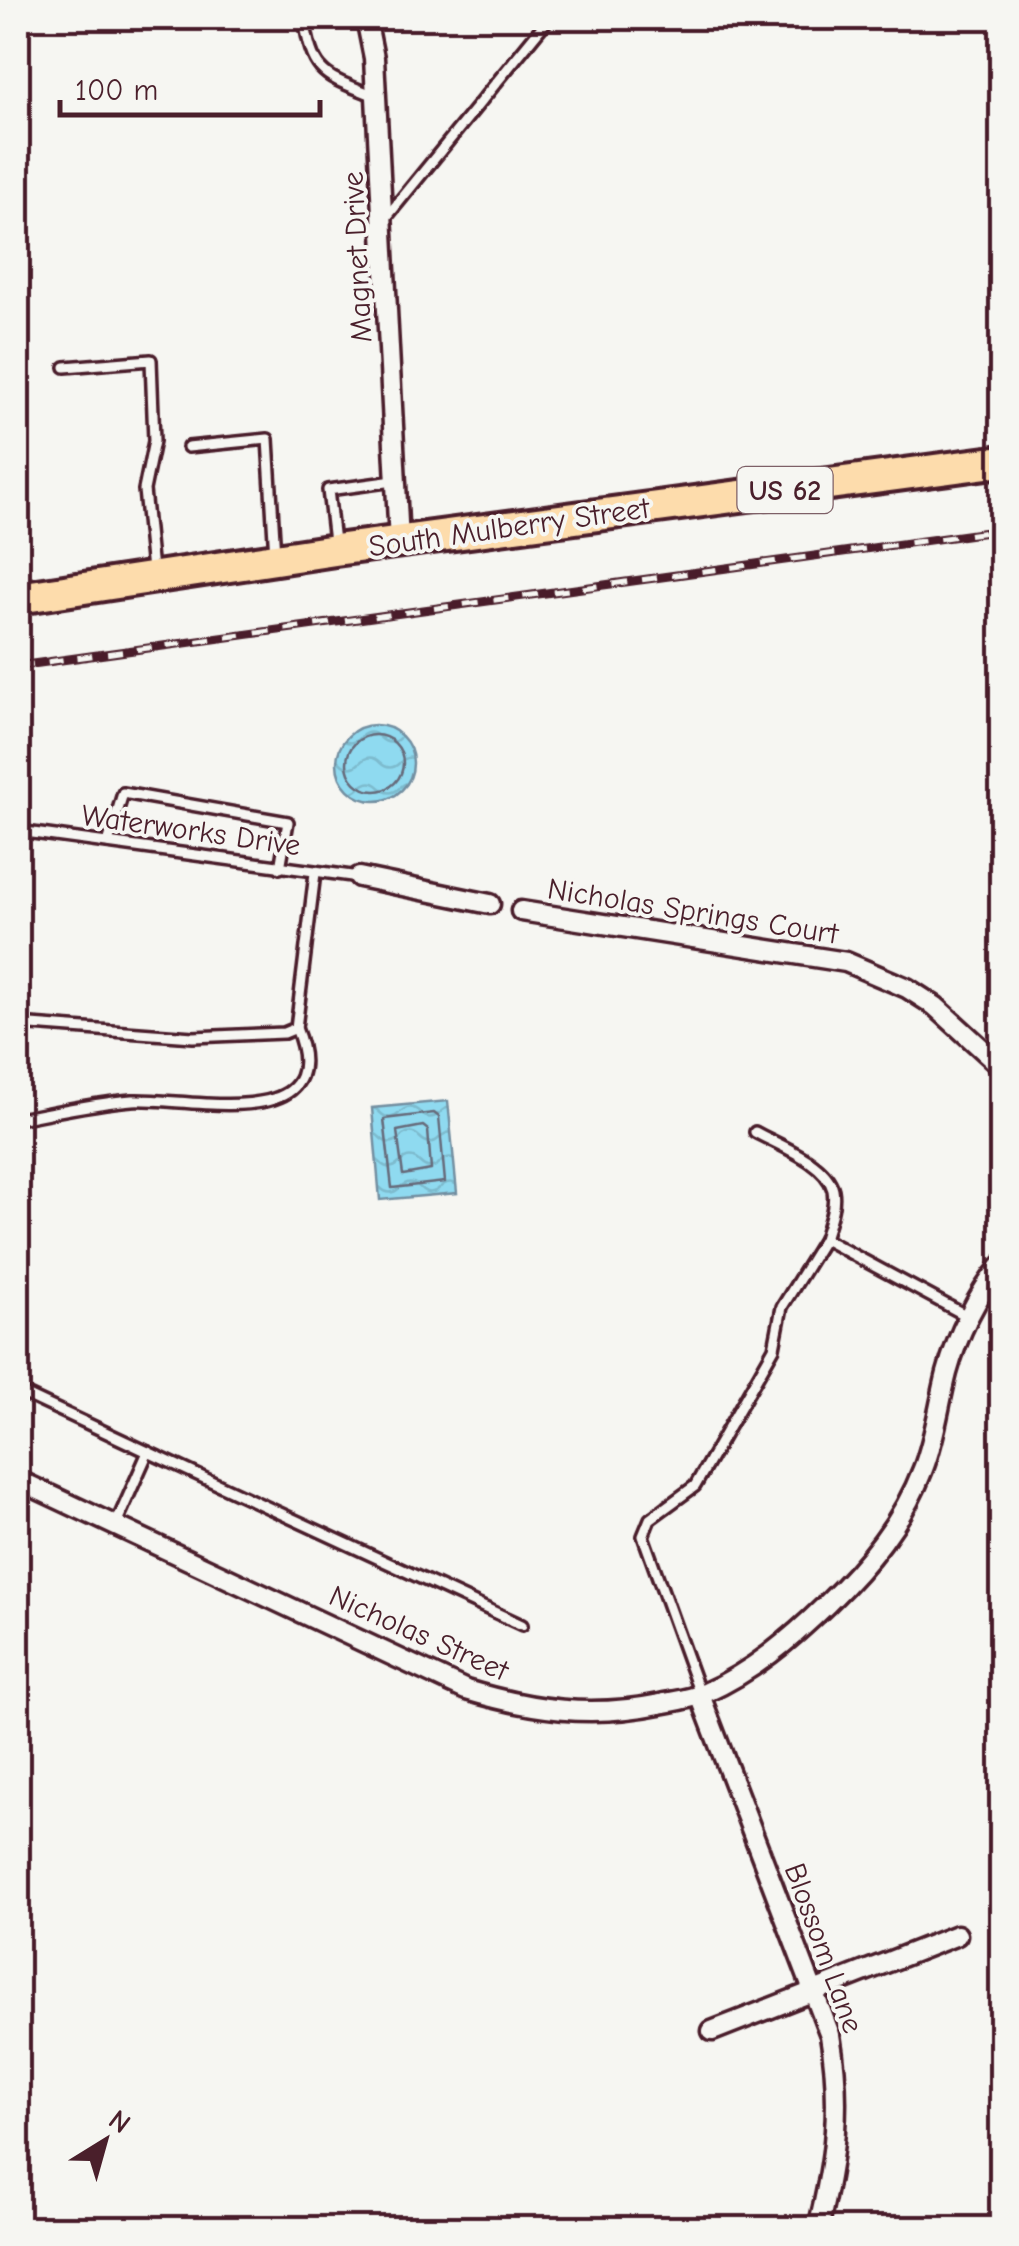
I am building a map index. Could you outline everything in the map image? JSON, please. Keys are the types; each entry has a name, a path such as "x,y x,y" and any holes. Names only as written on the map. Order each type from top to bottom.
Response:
{"main road":[{"name":"South Mulberry Street","path":"18,598 335,550 1002,461"}],"street":[{"name":"Magnet Drive","path":"366,18 374,58 399,542"},
{"path":"359,877 490,904"},
{"name":"Nicholas Springs Court","path":"521,911 846,962 892,980 935,1006 1002,1068"},
{"name":"Nicholas Street","path":"18,1480 466,1690 520,1706 566,1712 636,1709 700,1695 731,1680 790,1640 852,1579 892,1531 924,1468 948,1368 969,1317 1002,1265"},
{"name":"Blossom Lane","path":"700,1695 830,2035 837,2095 835,2154 820,2228"},
{"path":"712,2030 957,1935"}],"lane":[{"path":"304,18 310,54 326,76 376,97"},
{"path":"383,222 549,18"},
{"path":"65,367 151,360 154,441 144,490 153,578"},
{"path":"188,447 268,439 276,559"},
{"path":"335,550 328,490 394,488"},
{"path":"108,844 123,793 288,822 280,868"},
{"name":"Waterworks Drive","path":"18,831 359,877"},
{"path":"18,1118 132,1100 248,1105 281,1097 298,1084 305,1051 296,1028 315,873"},
{"path":"18,1024 193,1037 284,1033 296,1028"},
{"path":"700,1695 643,1536 650,1519 695,1486 774,1348 782,1307 824,1239 832,1210 832,1188 818,1168 754,1132"},
{"path":"824,1239 969,1317"},
{"path":"18,1391 522,1625"},
{"path":"116,1524 148,1452"}],"water":[{"path":"375,725 402,736 413,763 402,790 375,801 348,790 337,763 348,736"},
{"path":"448,1101 457,1193 380,1200 372,1108"}],"railway":[{"path":"18,666 1002,530"}]}
